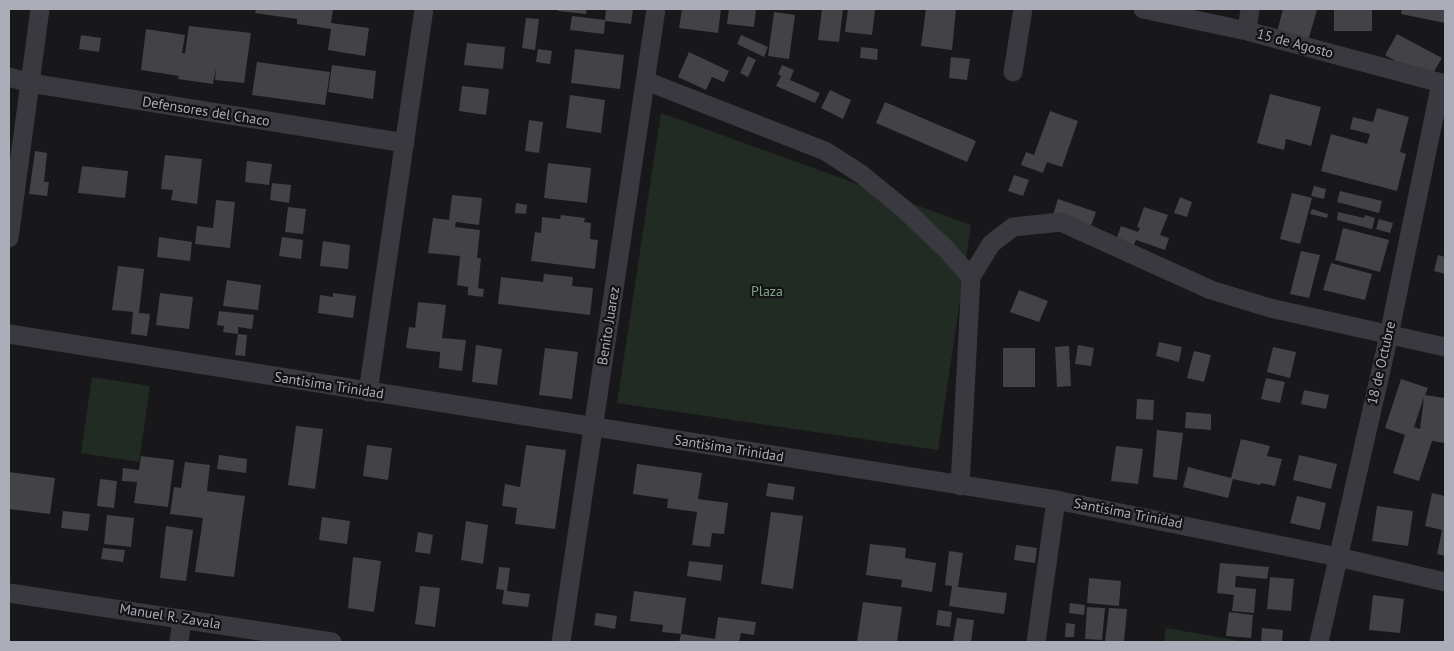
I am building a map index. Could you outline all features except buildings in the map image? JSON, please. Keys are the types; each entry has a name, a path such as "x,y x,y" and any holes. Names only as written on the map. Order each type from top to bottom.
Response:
{"street":[{"path":"9,238 40,9"},
{"path":"368,392 424,9"},
{"name":"Benito Juarez","path":"561,642 656,9"},
{"path":"1013,72 1023,9"},
{"name":"15 de Agosto","path":"1143,9 1247,31 1443,84"},
{"path":"1247,31 1250,9"},
{"name":"Defensores del Chaco","path":"9,77 30,84 405,143"},
{"path":"646,81 825,151 861,174 904,209 946,249 971,277"},
{"name":"18 de Octubre","path":"1318,642 1389,335 1443,84"},
{"path":"960,486 971,277 991,244 1013,227 1061,222 1211,290 1270,308 1445,347"},
{"name":"Santisima Trinidad","path":"9,334 1056,500 1338,557 1445,582"},
{"path":"1036,642 1056,500"},
{"name":"Manuel R. Zavala","path":"9,593 332,642"},
{"path":"179,642 182,619"}],"green space":[{"name":"Plaza","path":"661,113 971,225 938,450 617,403"},
{"path":"92,377 150,386 139,462 81,453"},
{"path":"1166,628 1246,642 1164,642"}]}
